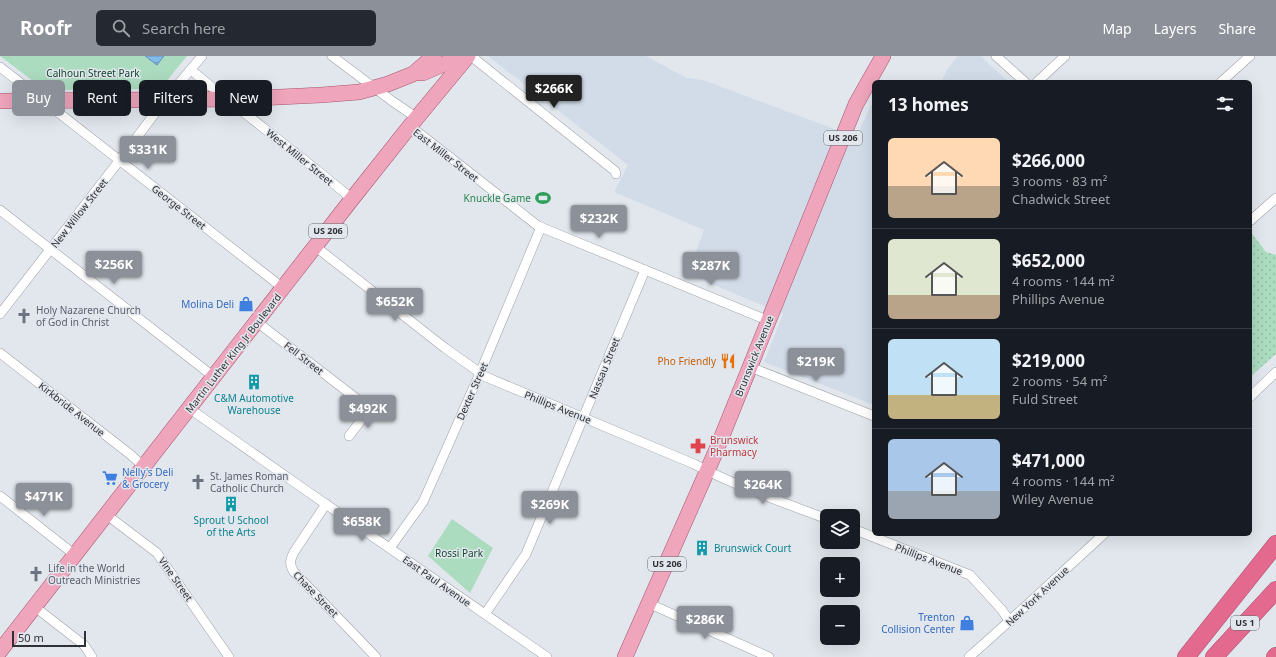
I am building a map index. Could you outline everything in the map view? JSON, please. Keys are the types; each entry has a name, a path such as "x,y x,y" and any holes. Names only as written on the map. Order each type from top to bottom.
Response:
{"highway":[{"path":"1186,657 1276,544"},
{"name":"US 1","path":"1214,657 1276,590"}],"main road":[{"path":"413,74 434,56"},
{"path":"272,97 321,96 359,92 388,84 413,74 423,73 462,56"},
{"name":"Martin Luther King Jr Boulevard","path":"2,645 35,607 352,199 468,56"},
{"name":"Brunswick Avenue","path":"625,657 650,604 707,471 856,104 883,56"},
{"path":"65,100 139,100"},
{"path":"0,101 12,101"}],"street":[{"name":"New Willow Street","path":"182,80 202,56"},
{"name":"East Miller Street","path":"332,56 374,88 520,212 543,228 769,321"},
{"path":"473,56 476,60 615,171 616,174"},
{"path":"996,56 1023,80"},
{"path":"1039,80 1065,56"},
{"path":"1223,80 1250,56"},
{"name":"George Street","path":"0,67 17,80"},
{"name":"West Miller Street","path":"190,70 215,90"},
{"name":"George Street","path":"62,116 284,288"},
{"name":"New Willow Street","path":"0,314 153,116"},
{"name":"West Miller Street","path":"248,116 352,199"},
{"path":"1252,219 1276,198"},
{"path":"0,210 214,377"},
{"name":"Dexter Street","path":"390,548 422,502 543,228"},
{"name":"Phillips Avenue","path":"316,246 401,314 480,373 694,464 707,471 820,516"},
{"name":"Nassau Street","path":"485,614 522,562 526,554 645,270"},
{"name":"Fell Street","path":"257,322 370,409 349,436"},
{"name":"Kirkbride Avenue","path":"0,352 144,466"},
{"path":"750,367 872,415"},
{"path":"1252,396 1276,372"},
{"name":"East Paul Avenue","path":"190,409 547,657"},
{"path":"0,496 75,555"},
{"name":"Chase Street","path":"326,504 294,552 290,565 294,572 376,657"},
{"name":"Vine Street","path":"107,515 157,553 230,657"},
{"name":"Phillips Avenue","path":"860,532 970,575 1002,610 1010,622"},
{"name":"New York Avenue","path":"969,657 1010,622 1102,536"},
{"path":"650,604 769,657"},
{"path":"35,607 84,645 92,657"}],"shaded area":[{"path":"488,56 646,56 687,78 703,80 856,137 872,103 872,404 764,362 783,314 688,274 704,230 614,192 628,165"},
{"path":"958,56 980,56 1007,80 942,80 947,70"}],"green space":[{"name":"Calhoun Street Park","path":"0,56 187,56 167,80 139,80 139,89 131,89 131,80 73,80 73,90 65,90 65,80 32,80"},
{"path":"1252,234 1266,252 1276,255 1276,354 1252,375"},
{"name":"Rossi Park","path":"452,519 493,548 470,593 428,556"}],"water":[{"path":"145,56 164,56 157,65"}],"place":[{"name":"Knuckle Game","path":"543,198"},
{"name":"Molina Deli","path":"246,304"},
{"name":"Holy Nazarene Church of God in Christ","path":"24,316"},
{"name":"Pho Friendly","path":"728,361"},
{"name":"C&M Automotive Warehouse","path":"254,382"},
{"name":"Brunswick Pharmacy","path":"698,446"},
{"name":"Nelly's Deli & Grocery","path":"110,478"},
{"name":"St. James Roman Catholic Church","path":"198,482"},
{"name":"Sprout U School of the Arts","path":"231,504"},
{"name":"Brunswick Court","path":"702,548"},
{"name":"Life in the World Outreach Ministries","path":"36,574"},
{"name":"Trenton Collision Center","path":"967,623"}]}
